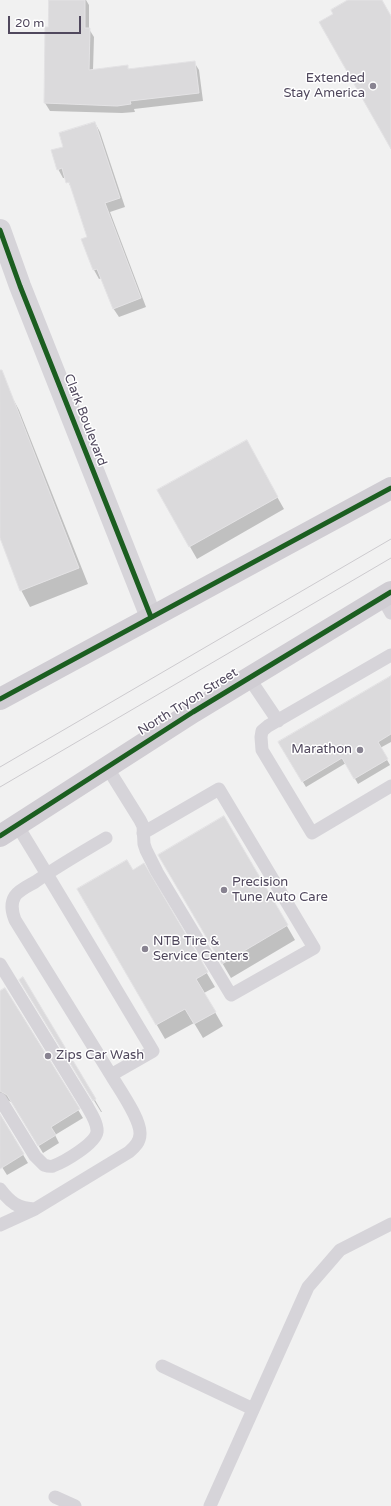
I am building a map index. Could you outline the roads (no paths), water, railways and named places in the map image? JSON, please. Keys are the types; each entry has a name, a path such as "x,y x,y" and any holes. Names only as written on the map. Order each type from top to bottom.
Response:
{"main road":[{"path":"0,699 391,488"},
{"name":"North Tryon Street","path":"8,830 248,678 388,601"}],"street":[{"name":"Clark Boulevard","path":"0,230 151,617"}],"lane":[{"path":"391,655 262,731 261,737 262,750 312,832 391,786"},
{"path":"248,678 278,721"},
{"path":"107,767 140,820 144,844 157,872 231,995 314,948 218,789 143,833"},
{"path":"8,830 47,874 153,1051 111,1075"},
{"path":"0,1225 35,1209 129,1152 138,1143 140,1136 138,1122 111,1075 15,920 12,911 12,903 15,896 47,874 106,838"},
{"path":"0,964 87,1106 96,1124 96,1135 87,1146 54,1166 49,1167 44,1165 35,1156 0,1099"},
{"path":"0,1189 14,1205 25,1209 35,1209"},
{"path":"210,1506 308,1287 340,1250 391,1224"},
{"path":"162,1366 253,1410"},
{"path":"55,1497 75,1506"}],"tram line":[{"path":"0,767 391,539"},
{"path":"0,787 391,558"}],"place":[{"name":"Extended Stay America","path":"373,86"},
{"name":"Marathon","path":"360,750"},
{"name":"Precision Tune Auto Care","path":"224,890"},
{"name":"NTB Tire & Service Centers","path":"145,949"},
{"name":"Zips Car Wash","path":"48,1056"}]}
